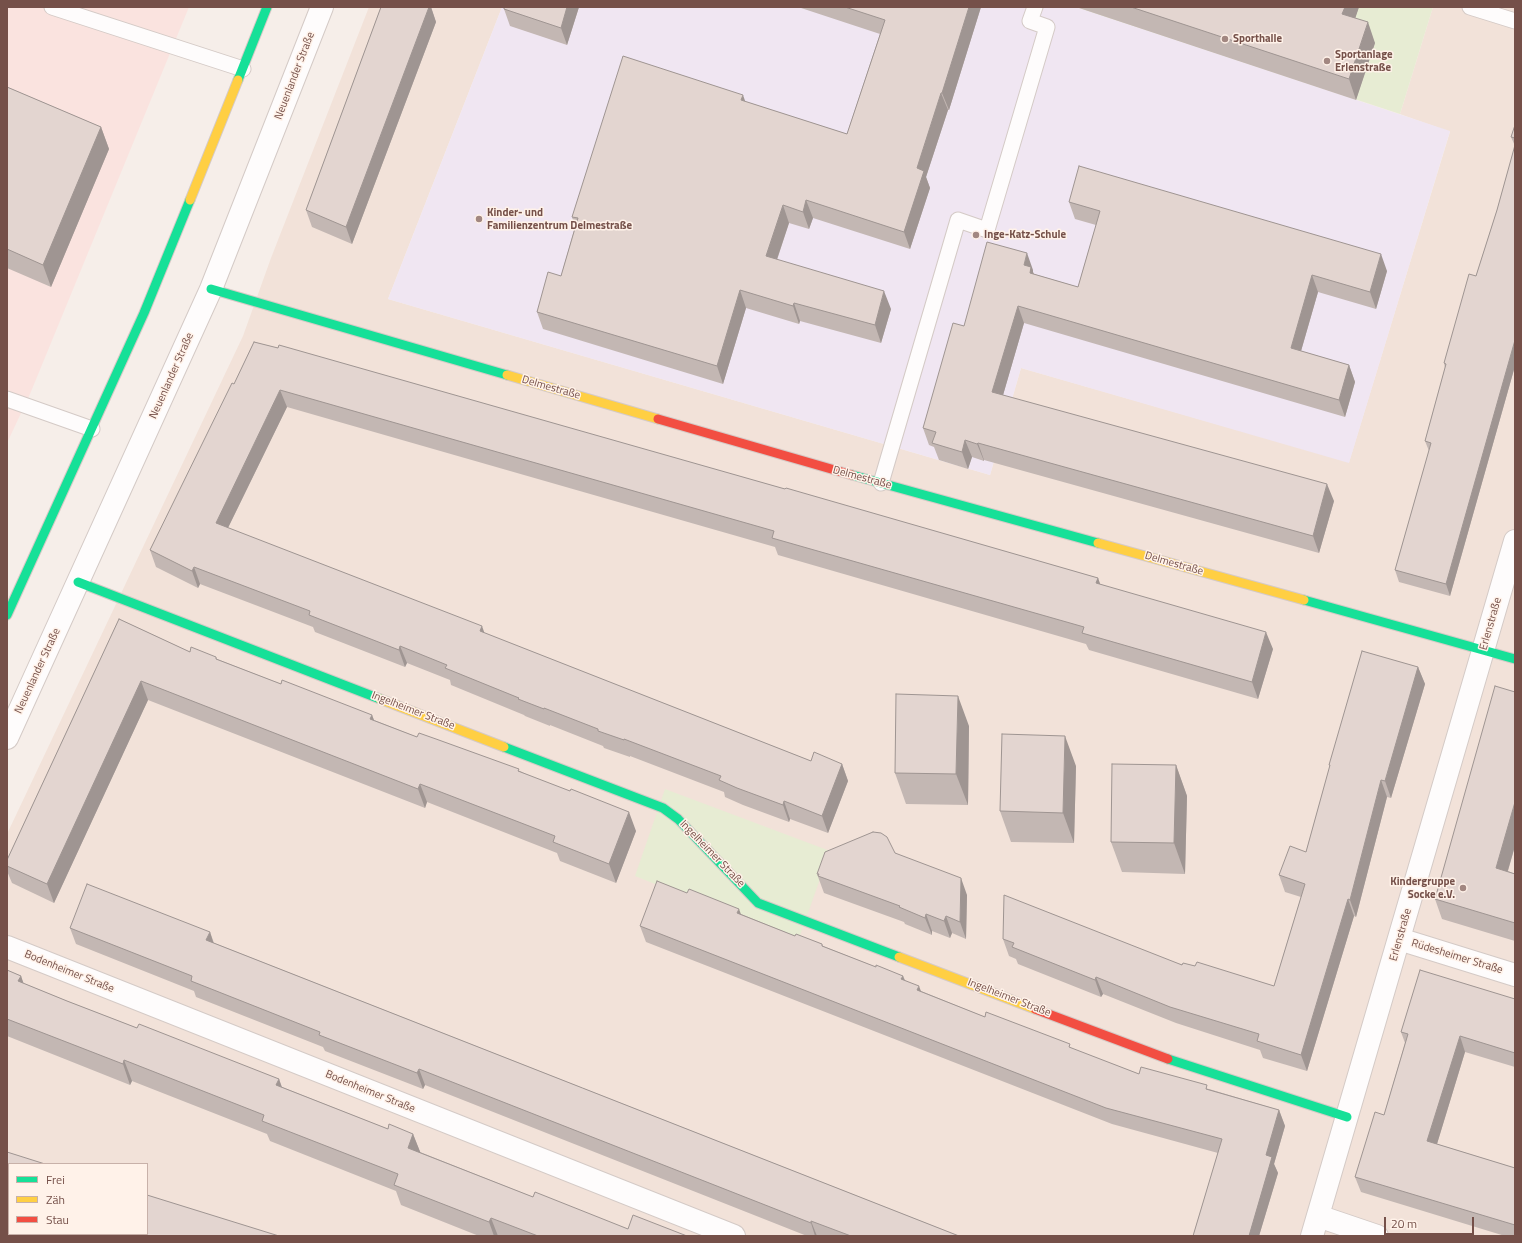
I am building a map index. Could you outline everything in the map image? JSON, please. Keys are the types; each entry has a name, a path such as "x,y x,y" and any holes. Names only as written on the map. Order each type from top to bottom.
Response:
{"street":[{"path":"7,615 144,313 244,69 267,7"},
{"name":"Neuenlander Straße","path":"7,738 211,289 322,7"},
{"name":"Delmestraße","path":"211,289 881,483 1515,660"},
{"name":"Erlenstraße","path":"1315,1226 1515,541"},
{"name":"Ingelheimer Straße","path":"78,582 663,808 678,819 758,903 1183,1065 1347,1117"},
{"name":"Rüdesheimer Straße","path":"1399,939 1515,975"},
{"name":"Bodenheimer Straße","path":"7,947 734,1236"},
{"path":"1315,1226 1377,1236"}],"lane":[{"path":"52,7 244,69"},
{"path":"881,483 958,220 987,230 1047,27 1030,21 1035,7"},
{"path":"1470,7 1515,21"},
{"path":"7,399 92,429"}],"shaded area":[{"path":"7,7 189,7 30,394 7,443"},
{"path":"369,7 502,7 388,299 990,475 1021,368 1349,462 1450,132 1400,114 1433,7 1515,7 1515,1236 7,1236 7,834 243,336 271,258"},
{"name":"Inge-Katz-Schule","path":"502,7 1076,7 1450,131 1349,463 1021,368 990,475 388,299"}],"green space":[{"name":"Sportanlage Erlenstraße","path":"1076,7 1433,7 1400,114"},
{"path":"665,789 830,851 798,941 635,876"}],"building":[{"path":"381,7 429,7 346,227 306,210"},
{"path":"504,7 567,7 561,28 504,9"},
{"path":"845,7 969,7 917,168 924,171 904,232 806,200 803,212 783,205 766,256 884,291 875,325 794,303 793,306 740,290 717,366 537,312 548,272 561,276 578,218 572,217 623,56 743,95 741,100 847,134 885,20"},
{"path":"1131,7 1345,7 1342,14 1368,22 1349,79"},
{"path":"7,87 101,127 43,265 7,249"},
{"path":"1515,125 1515,138 1511,137"},
{"path":"1515,145 1515,340 1446,584 1395,570 1431,443 1425,441 1446,364 1444,363 1469,274 1476,276 1497,210"},
{"path":"1079,166 1381,254 1370,292 1312,275 1291,348 1349,365 1339,400 1018,306 992,392 1327,484 1313,536 978,443 965,440 962,452 932,443 936,432 923,428 953,323 964,326 987,242 1027,253 1024,265 1031,267 1030,273 1078,287 1100,211 1069,202"},
{"path":"254,342 278,348 279,345 785,489 786,488 1098,578 1096,583 1266,632 1252,682 1082,633 1084,627 772,538 774,531 280,390 216,523 482,626 480,631 811,761 814,752 842,764 822,816 784,801 783,805 719,780 721,776 624,739 598,731 598,729 518,699 519,698 445,668 447,665 400,646 399,650 309,615 310,611 194,567 192,571 150,550 232,383 234,384"},
{"path":"119,619 190,652 191,647 216,657 216,659 281,684 282,680 372,715 370,719 417,737 419,733 436,739 519,769 518,771 570,791 571,789 629,812 609,864 553,842 555,836 420,784 418,789 141,681 47,884 7,866 7,860"},
{"path":"1362,651 1418,667 1385,781 1381,780 1350,900 1348,899 1301,1055 1257,1041 1259,1034 1170,1007 1096,977 1095,980 1012,947 1014,943 1003,939 1004,895 1182,965 1183,963 1195,966 1197,962 1274,986 1305,884 1279,875 1290,846 1306,852"},
{"path":"1495,686 1515,692 1515,802 1496,868 1515,874 1515,923 1435,899"},
{"path":"896,694 958,696 956,774 895,773"},
{"path":"1002,734 1065,736 1063,813 1000,811"},
{"path":"1112,764 1176,765 1174,843 1111,842"},
{"path":"873,832 881,833 887,837 895,853 961,878 960,922 946,916 944,921 926,914 925,918 899,907 900,906 818,876 819,874 817,874 825,852"},
{"path":"657,881 687,893 689,889 739,909 737,913 795,936 796,934 822,944 822,946 903,976 901,979 919,986 917,990 985,1017 986,1012 1070,1044 1069,1047 1139,1074 1141,1067 1207,1085 1206,1089 1279,1110 1266,1155 1272,1157 1249,1236 1193,1236 1222,1139 1106,1108 640,926"},
{"path":"87,884 210,932 206,940 959,1236 851,1236 811,1221 811,1223 419,1069 417,1073 319,1035 320,1032 191,981 192,976 70,928"},
{"path":"7,970 21,976 18,981 67,1001 137,1028 139,1024 279,1079 276,1085 388,1129 389,1124 413,1134 408,1148 533,1197 535,1192 628,1229 633,1215 687,1236 538,1236 491,1218 489,1222 394,1185 398,1174 262,1121 264,1115 124,1060 123,1064 7,1019"},
{"path":"1420,970 1515,999 1515,1053 1460,1036 1427,1141 1515,1168 1515,1225 1355,1177 1375,1112 1384,1115 1408,1034 1401,1032"},
{"path":"7,1152 42,1163 8,1163 7,1196"},
{"path":"148,1195 279,1236 133,1235 148,1235"}],"traffic: fast":[{"path":"238,80 267,7"},
{"path":"7,615 144,313 190,200"},
{"path":"211,289 507,375"},
{"path":"852,475 1098,543"},
{"path":"78,582 380,699"},
{"path":"1304,600 1515,659"},
{"path":"504,747 663,808 678,819 758,903 899,957"},
{"path":"1168,1059 1347,1117"}],"traffic: slow":[{"path":"190,200 238,80"},
{"path":"507,375 658,419"},
{"path":"1098,543 1304,600"},
{"path":"380,699 504,747"},
{"path":"899,957 1035,1009"}],"traffic: jam":[{"path":"658,419 852,475"},
{"path":"1035,1009 1168,1059"}],"place":[{"name":"Sporthalle","path":"1225,39"},
{"name":"Sportanlage Erlenstraße","path":"1327,61"},
{"name":"Kinder- und Familienzentrum Delmestraße","path":"479,219"},
{"name":"Inge-Katz-Schule","path":"976,235"},
{"name":"Kindergruppe Socke e.V.","path":"1463,888"}]}
